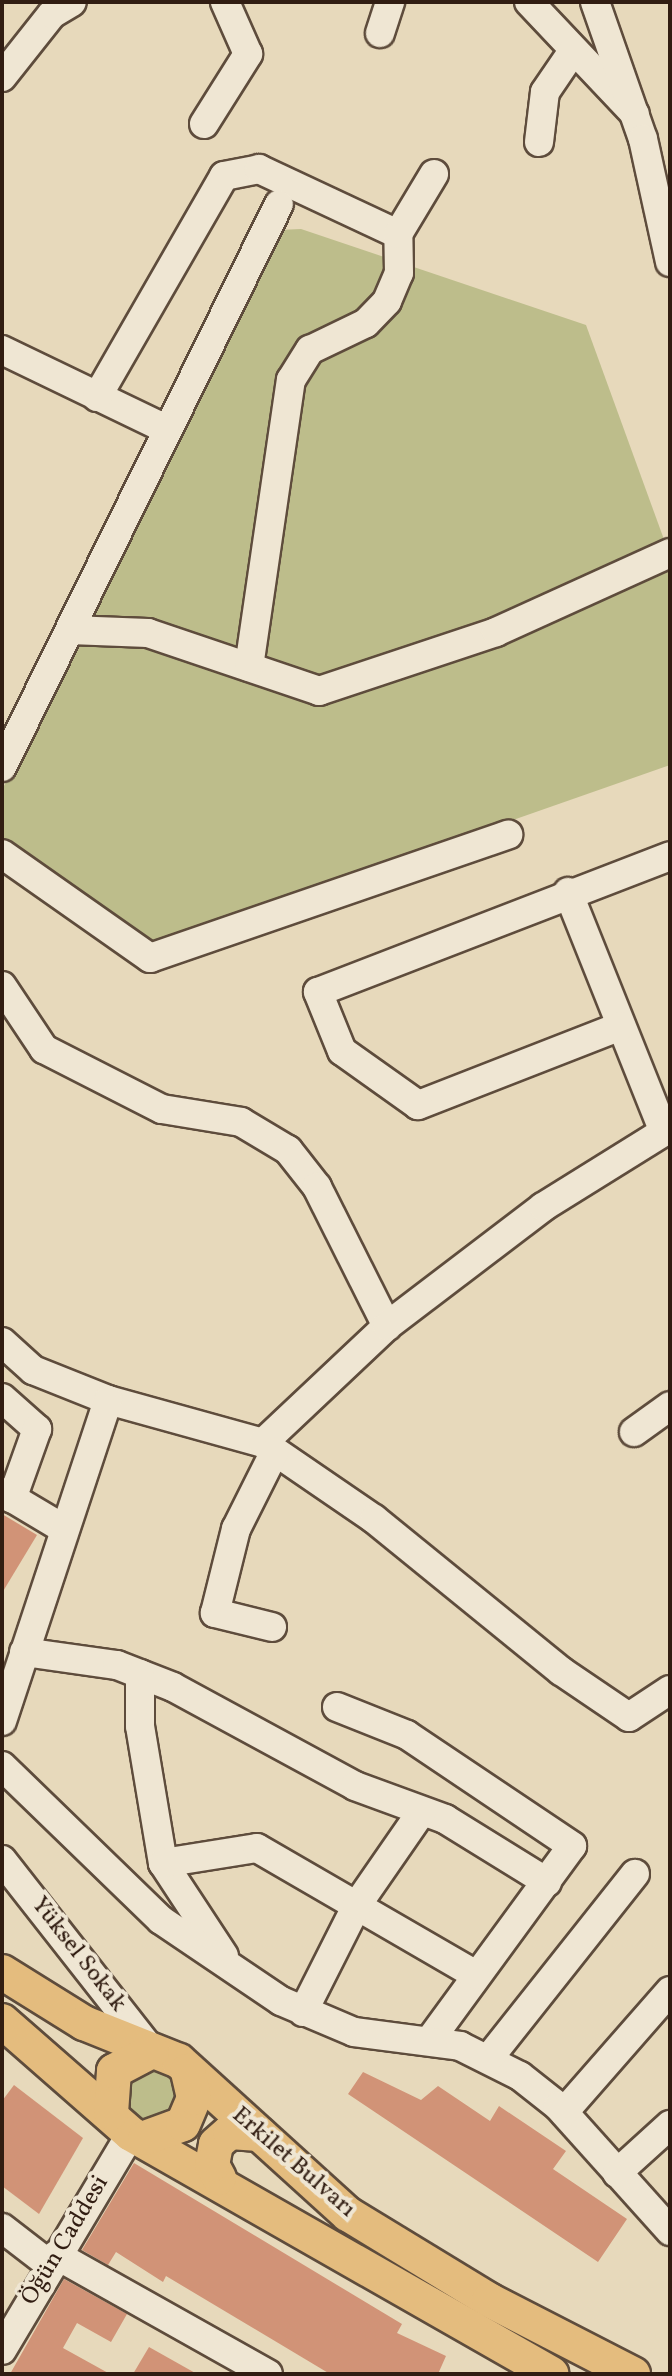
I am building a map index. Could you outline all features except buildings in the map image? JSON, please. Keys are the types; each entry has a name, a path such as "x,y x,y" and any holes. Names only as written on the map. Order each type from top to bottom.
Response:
{"main road":[{"name":"Erkilet Bulvarı","path":"4,1973 84,2023 152,2051 188,2071 348,2214 489,2300 633,2374"},
{"name":"Erkilet Bulvarı","path":"2,2021 129,2128 551,2374"},
{"path":"152,2051 114,2071 129,2128 183,2124 194,2098 188,2071"},
{"path":"219,2178 212,2165 216,2144 230,2132 259,2134"}],"street":[{"path":"2,77 52,14 72,2"},
{"path":"204,124 248,54 225,2"},
{"path":"380,33 390,2"},
{"path":"529,2 636,114"},
{"path":"595,2 636,114 670,262"},
{"path":"539,142 545,92 573,51"},
{"path":"97,397 214,183 224,176 259,169 398,234"},
{"path":"249,667 291,380 310,350 366,323 387,301 399,273 398,234 434,174"},
{"path":"2,767 279,204"},
{"path":"2,350 168,430"},
{"path":"70,630 148,633 319,691 496,632 670,553"},
{"path":"2,854 150,958 508,835"},
{"path":"621,1026 418,1105 342,1051 318,992 568,892 670,856"},
{"path":"272,1627 215,1613 236,1529 269,1447 387,1326 543,1207 667,1130 621,1026 568,892"},
{"path":"2,986 44,1049 162,1109 241,1122 288,1150 317,1187 387,1326"},
{"path":"2,1342 33,1370 108,1400 269,1447 629,1717 670,1690"},
{"path":"2,1398 37,1429 7,1496 64,1529"},
{"path":"2,1721 108,1400"},
{"path":"634,1432 670,1406"},
{"path":"24,1652 140,1674 355,1786 422,1811 547,1882"},
{"path":"140,1674 140,1726 163,1863 231,1967"},
{"path":"337,1707 407,1735 572,1846 431,2039"},
{"path":"2,1766 161,1920 303,2012 354,2032 431,2039 489,2058 564,2112 670,2231"},
{"path":"303,2012 357,1905 422,1811"},
{"path":"163,1863 257,1848 476,1975"},
{"name":"Yüksel Sokak","path":"2,1860 152,2051"},
{"path":"489,2058 635,1874"},
{"path":"564,2112 670,1991"},
{"path":"617,2173 670,2125"},
{"name":"Öğün Caddesi","path":"2,2350 129,2128"},
{"path":"2,2228 53,2260 268,2374"}],"green space":[{"path":"301,229 586,325 670,556 670,765 153,946 2,848 2,790 279,230"},
{"path":"170,2068 185,2097 157,2128 128,2119 129,2071"}]}
